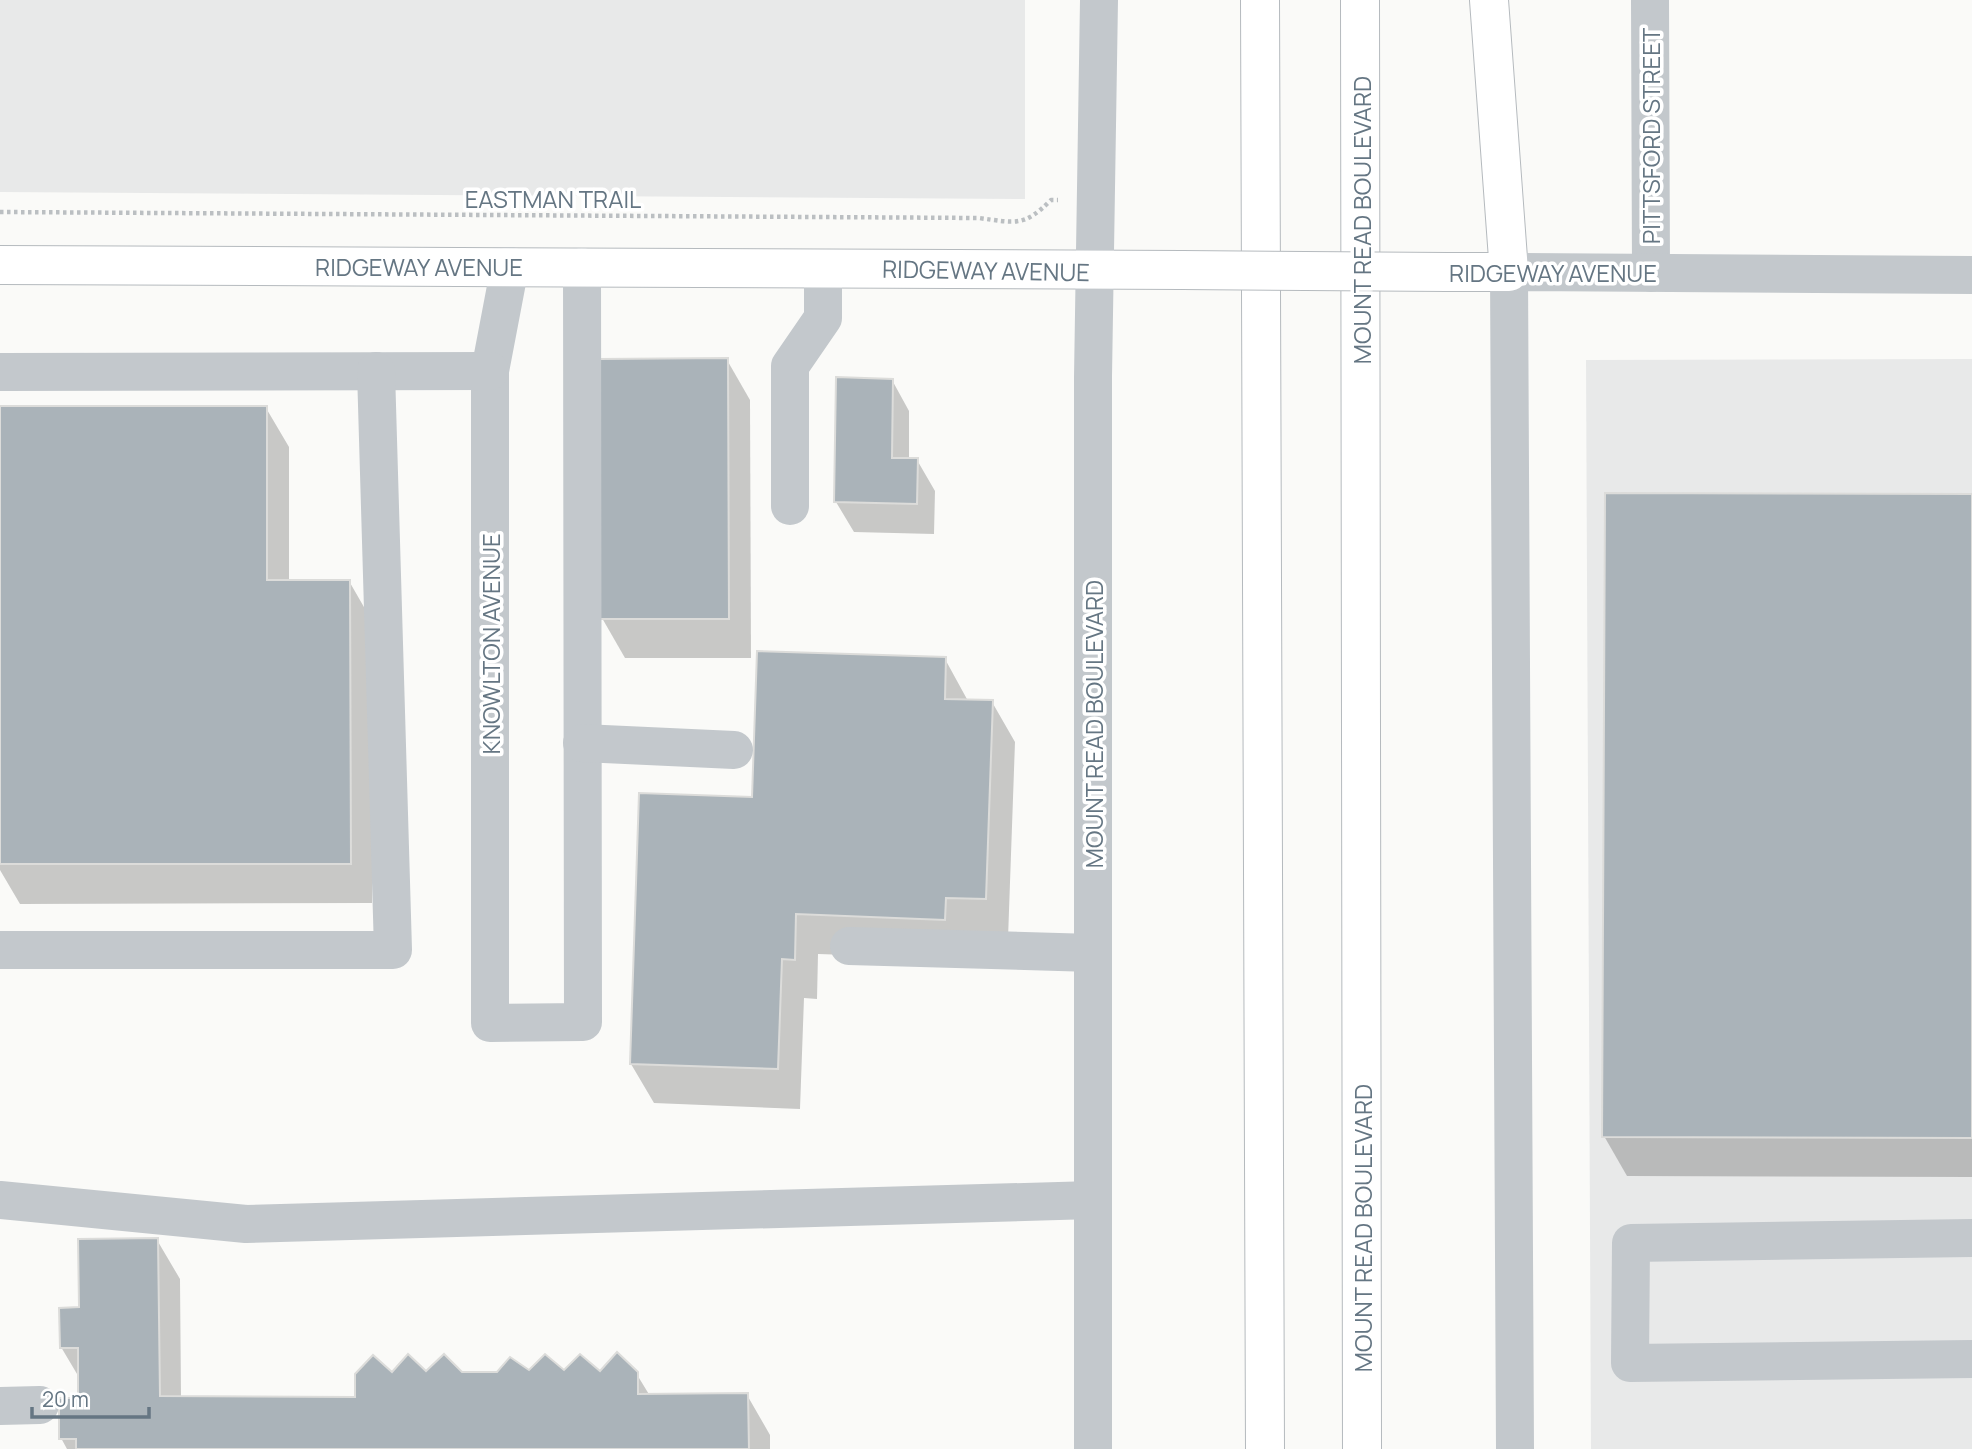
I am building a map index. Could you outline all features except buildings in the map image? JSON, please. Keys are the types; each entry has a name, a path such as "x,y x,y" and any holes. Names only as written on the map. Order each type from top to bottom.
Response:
{"main road":[{"path":"1260,0 1265,1449"},
{"name":"MOUNT READ BOULEVARD","path":"1360,0 1362,1449"},
{"path":"1489,0 1509,272"},
{"name":"RIDGEWAY AVENUE","path":"0,265 1509,272"}],"street":[{"name":"MOUNT READ BOULEVARD","path":"1093,1449 1093,377 1099,0"},
{"name":"PITTSFORD STREET","path":"1650,0 1651,273"},
{"name":"KNOWLTON AVENUE","path":"510,266 490,371 490,1023 583,1022 582,743"},
{"path":"582,267 582,743 734,750"},
{"path":"790,506 790,366 823,317 823,269"},
{"name":"RIDGEWAY AVENUE","path":"1509,272 1972,275"},
{"path":"1509,272 1515,1449"},
{"path":"0,950 393,950 376,371"},
{"path":"0,372 490,371"},
{"path":"849,946 1093,953"},
{"path":"0,1200 246,1224 1093,1200"},
{"path":"1972,1238 1631,1243 1630,1363 1972,1359"},
{"path":"0,1406 40,1405"}],"path":[{"name":"EASTMAN TRAIL","path":"0,212 979,218 1017,223 1032,219 1051,200 1097,200"}],"shaded area":[{"path":"0,0 1025,0 1025,199 0,192"},
{"path":"1972,359 1972,1449 1591,1449 1586,360"}]}
